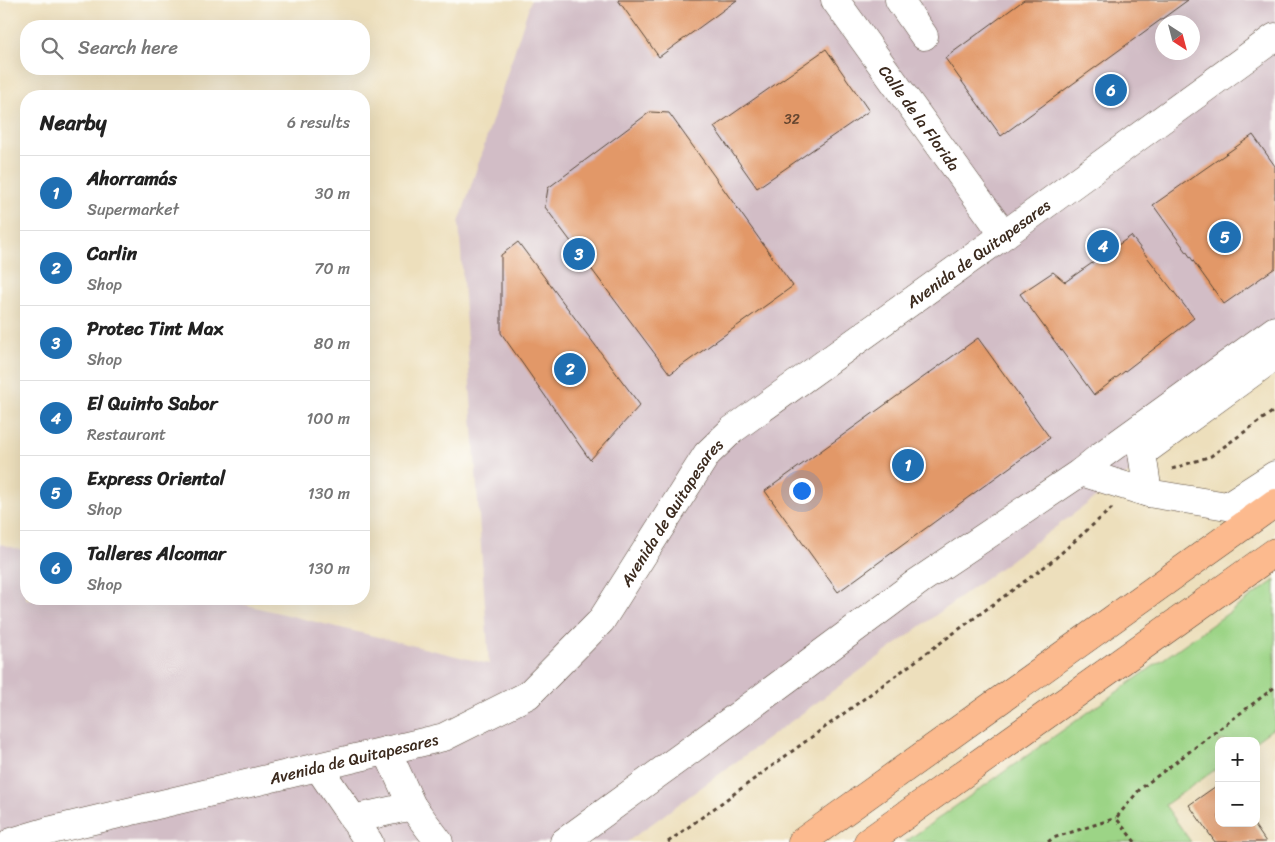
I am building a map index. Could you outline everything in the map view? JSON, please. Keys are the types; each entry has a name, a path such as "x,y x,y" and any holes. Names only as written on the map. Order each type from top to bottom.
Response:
{"main road":[{"path":"802,842 1275,503"},
{"path":"868,842 1275,552"}],"street":[{"name":"Calle de la Florida","path":"835,0 1004,235"},
{"path":"899,0 924,36"},
{"name":"Avenida de Quitapesares","path":"12,842 61,828 444,737 528,695 601,621 707,454 726,436 1275,36"},
{"path":"564,842 920,581 1082,472 1102,455 1275,330"},
{"path":"1148,493 1142,453 1275,356"},
{"path":"1082,472 1148,493 1227,506 1275,475"},
{"path":"387,751 412,806 430,839"},
{"path":"318,767 363,833 412,806"}],"path":[{"path":"1171,469 1211,456 1275,410"},
{"path":"668,842 1050,562 1118,503"},
{"path":"1048,842 1053,838 1116,818 1140,789 1275,687"},
{"path":"1116,818 1135,842"}],"shaded area":[{"path":"531,0 1275,0 1275,366 627,842 0,842 0,544 20,549 20,605 247,605 489,664 459,223"}],"green space":[{"path":"1275,580 1275,727 1260,738 1215,737 1215,770 1165,805 1191,842 905,842"}],"building":[{"path":"618,0 737,0 659,57"},
{"path":"1024,0 1188,0 1167,15 1155,15 1155,24 1001,136 945,58"},
{"path":"826,49 869,111 757,188 714,127"},
{"path":"650,112 669,113 793,286 670,374 545,207 548,188"},
{"path":"1253,135 1275,166 1275,268 1224,304 1153,205"},
{"path":"1131,236 1194,318 1094,395 1020,294 1053,272 1065,282"},
{"path":"518,242 640,405 590,460 501,333 501,255"},
{"path":"978,338 1050,438 838,592 765,491"},
{"path":"1215,787 1215,827 1256,827 1266,842 1215,842 1189,805"}],"place":[{"name":"Talleres Alcomar","path":"1111,90"},
{"name":"Express Oriental","path":"1225,237"},
{"name":"El Quinto Sabor","path":"1103,246"},
{"name":"Protec Tint Max","path":"579,254"},
{"name":"Carlin","path":"570,369"},
{"name":"Ahorramás","path":"908,465"}]}
